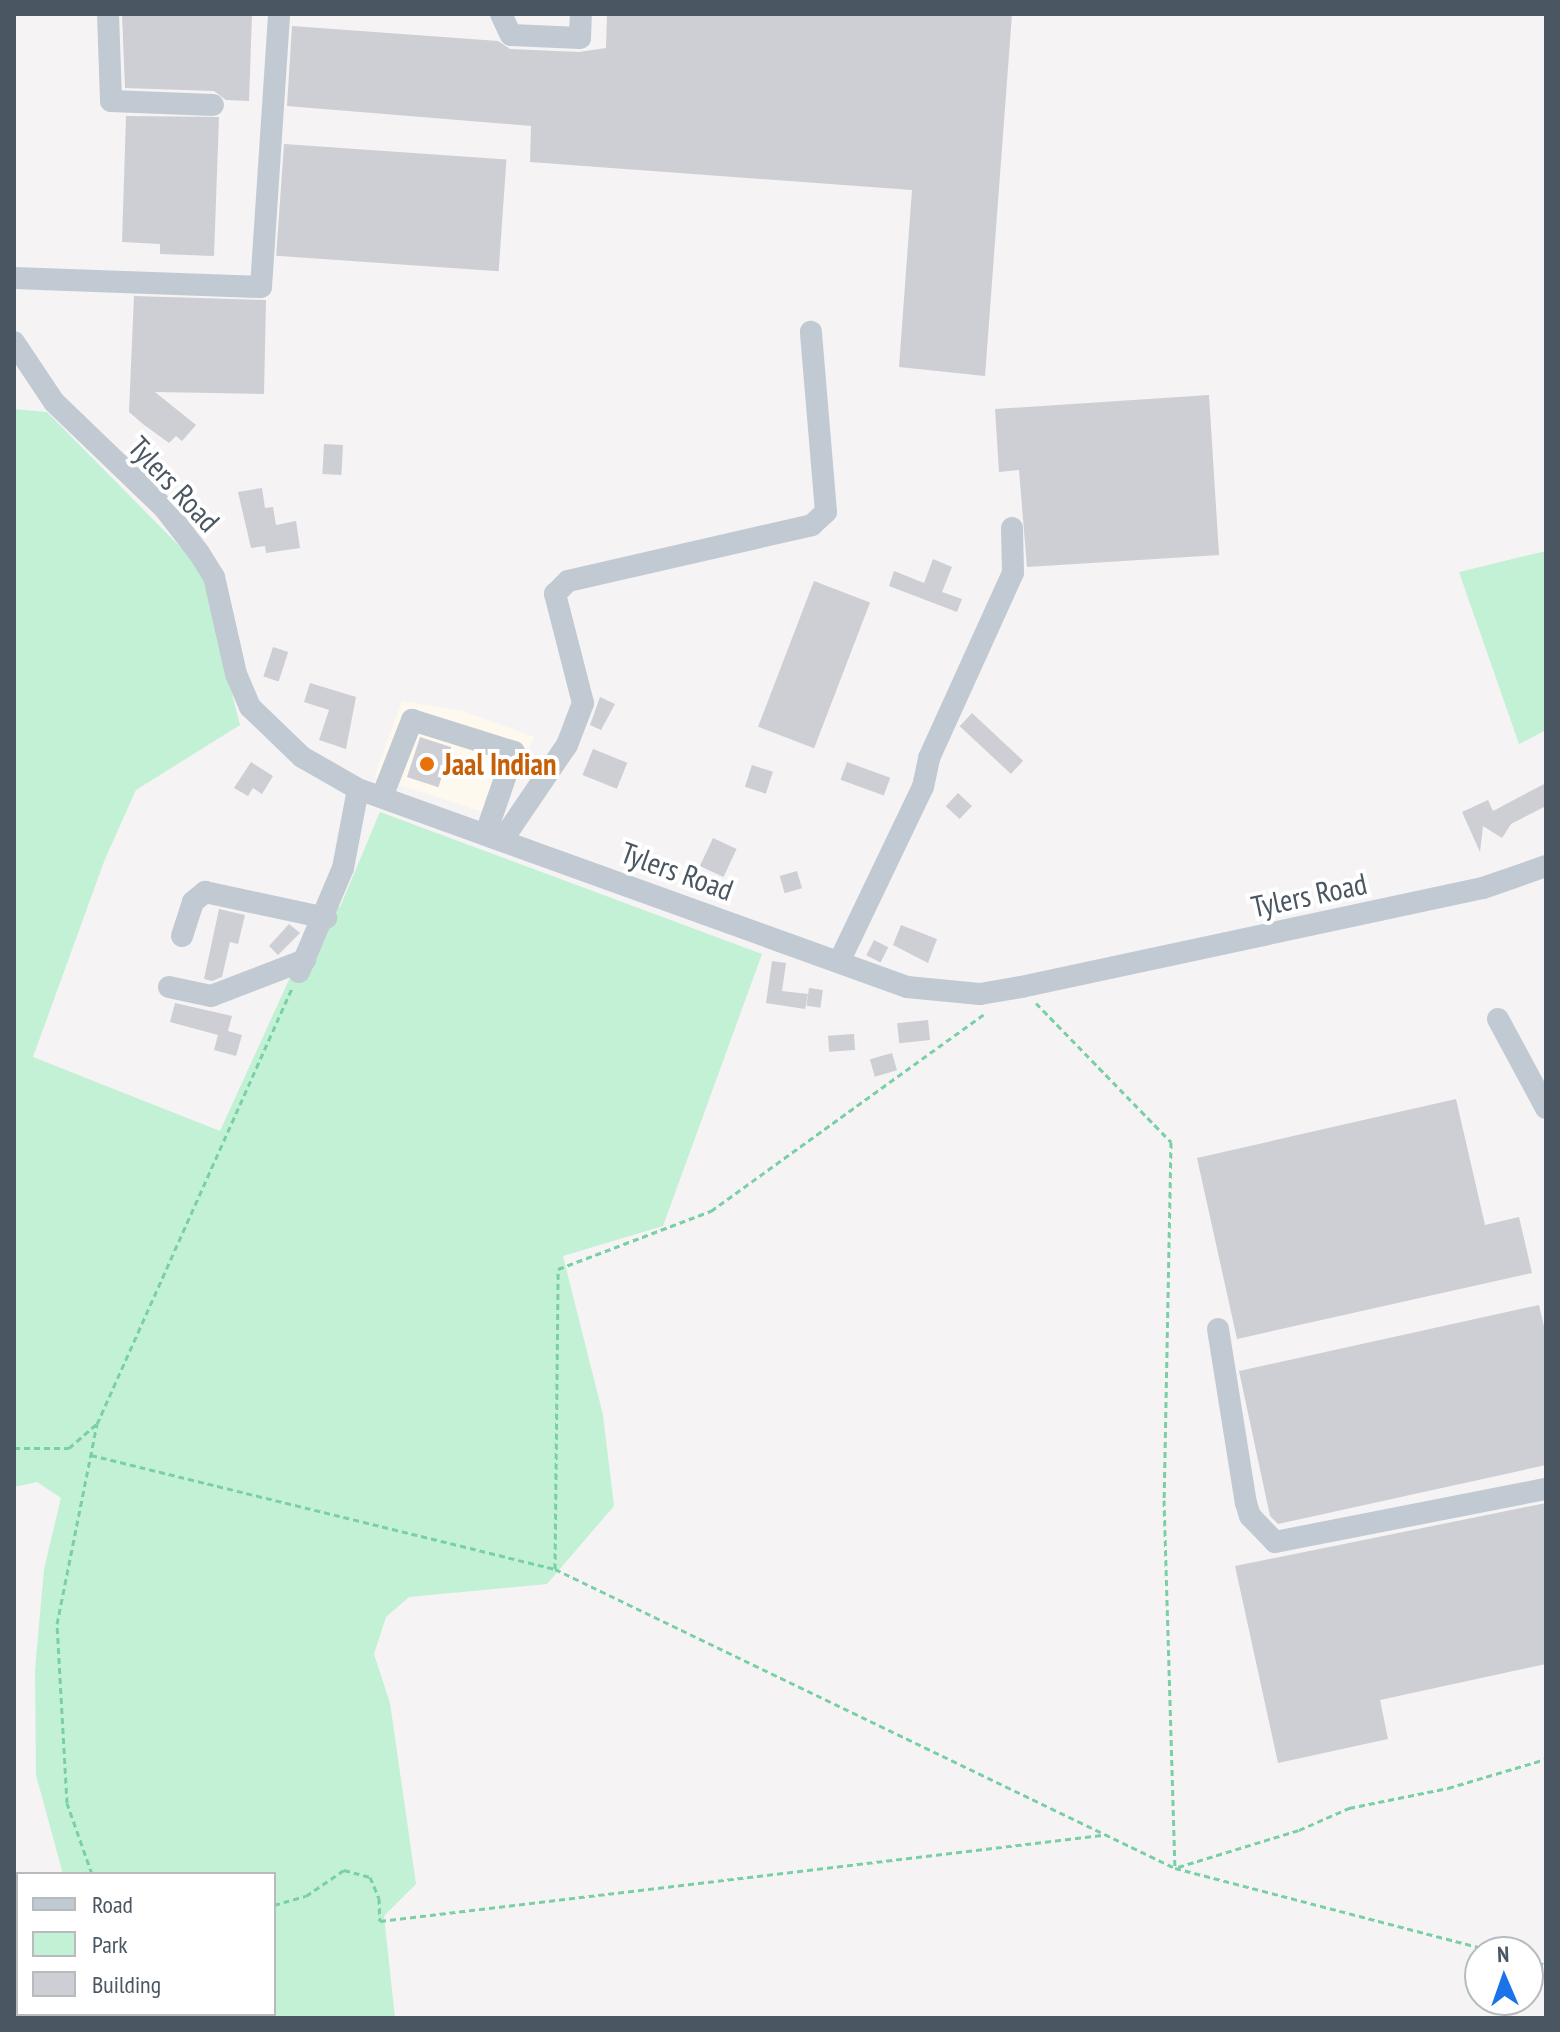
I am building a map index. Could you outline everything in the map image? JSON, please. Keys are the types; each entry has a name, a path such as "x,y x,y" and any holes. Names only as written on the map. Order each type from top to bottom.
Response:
{"street":[{"path":"108,14 111,101 213,105"},
{"path":"14,278 261,287 279,14"},
{"path":"501,14 511,35 580,38 581,14"},
{"path":"494,836 567,745 583,703 555,594 568,581 812,525 826,512 811,332"},
{"name":"Tylers Road","path":"14,342 54,402 165,509 214,577 236,674 250,707 302,757 358,789 839,962 943,994 1021,987 1483,888 1546,866"},
{"path":"839,962 923,787 929,758 1013,573 1012,528"},
{"path":"382,797 412,720 514,752 494,836"},
{"path":"169,987 211,996 302,966 326,918 343,868 358,789"},
{"path":"182,936 193,902 205,892 326,918"},
{"path":"1498,1019 1546,1108"},
{"path":"1218,1329 1246,1503 1250,1516 1275,1542 1546,1489"}],"path":[{"path":"91,1872 67,1803 57,1624 97,1424 224,1150 302,966"},
{"path":"1021,987 1171,1142 1164,1500 1175,1868"},
{"path":"555,1569 558,1269 711,1211 995,1006"},
{"path":"14,1448 69,1448 97,1424"},
{"path":"91,1455 555,1569 1175,1868 1464,1943"},
{"path":"1175,1868 1299,1830 1349,1808 1448,1788 1546,1759"},
{"path":"276,1904 306,1896 344,1870 370,1877 379,1898 380,1921 1106,1835"}],"shaded area":[{"path":"402,701 463,711 534,737 502,818 374,777"}],"green space":[{"path":"14,409 47,412 200,567 240,725 136,790 105,859 33,1057 220,1131 323,905 340,907 380,812 762,954 663,1226 563,1256 603,1415 614,1506 547,1584 409,1597 386,1617 374,1654 390,1703 416,1884 384,1916 395,2018 14,2018 16,2004 16,2016 276,2016 276,1872 62,1872 36,1775 35,1670 44,1569 61,1498 37,1482 14,1487"},
{"path":"1546,551 1546,730 1519,744 1459,572"}],"building":[{"path":"122,14 252,14 249,101 226,100 214,91 125,88"},
{"path":"607,14 1012,14 985,376 899,367 912,190 530,162 531,126 287,106 292,26 498,41 510,49 579,52 606,48"},
{"path":"126,116 219,117 214,256 160,254 160,244 122,242"},
{"path":"284,144 506,160 499,271 276,256"},
{"path":"134,296 266,300 264,394 155,392 196,425 182,441 176,436 169,443 143,424 129,412"},
{"path":"1209,395 1219,555 1027,567 1019,470 999,472 995,409"},
{"path":"324,444 343,445 341,475 322,474"},
{"path":"262,488 265,508 273,507 276,525 296,521 300,548 266,553 265,546 251,548 238,492"},
{"path":"933,559 952,567 942,592 962,599 957,612 889,586 894,571 924,583"},
{"path":"814,581 870,603 814,748 758,727"},
{"path":"273,647 288,652 279,681 263,676"},
{"path":"310,683 356,697 346,749 319,740 329,710 304,702"},
{"path":"600,697 615,704 601,730 590,725"},
{"path":"972,713 1023,761 1011,774 960,726"},
{"name":"Jaal Indian","path":"420,737 451,747 438,787 407,777"},
{"path":"593,749 627,763 617,789 583,775"},
{"path":"251,762 273,776 262,794 253,788 248,796 234,788"},
{"path":"847,762 890,778 884,796 841,780"},
{"path":"752,765 773,772 766,794 745,787"},
{"path":"1546,783 1546,806 1511,824 1502,838 1483,826 1480,852 1462,812 1488,800 1493,811"},
{"path":"958,793 972,806 960,819 946,806"},
{"path":"713,838 737,849 723,877 700,866"},
{"path":"797,871 802,888 785,893 780,876"},
{"path":"219,909 245,915 238,944 230,942 222,977 212,981 204,979"},
{"path":"289,924 300,933 278,955 269,946"},
{"path":"901,925 937,939 928,963 893,945"},
{"path":"874,940 888,947 881,962 866,955"},
{"path":"772,961 786,963 782,991 808,994 805,1009 766,1003"},
{"path":"809,988 823,990 820,1008 806,1006"},
{"path":"175,1003 232,1016 228,1031 242,1035 236,1056 214,1050 218,1035 170,1022"},
{"path":"928,1020 930,1040 899,1043 897,1023"},
{"path":"854,1034 855,1050 829,1052 828,1036"},
{"path":"892,1053 897,1070 875,1077 870,1059"},
{"path":"1456,1099 1485,1225 1519,1217 1532,1273 1237,1339 1197,1158"},
{"path":"1539,1305 1546,1335 1546,1465 1278,1524 1270,1516 1239,1371"},
{"path":"1546,1503 1546,1664 1380,1700 1388,1739 1278,1763 1235,1566"}],"place":[{"name":"Jaal Indian","path":"427,764"}]}
